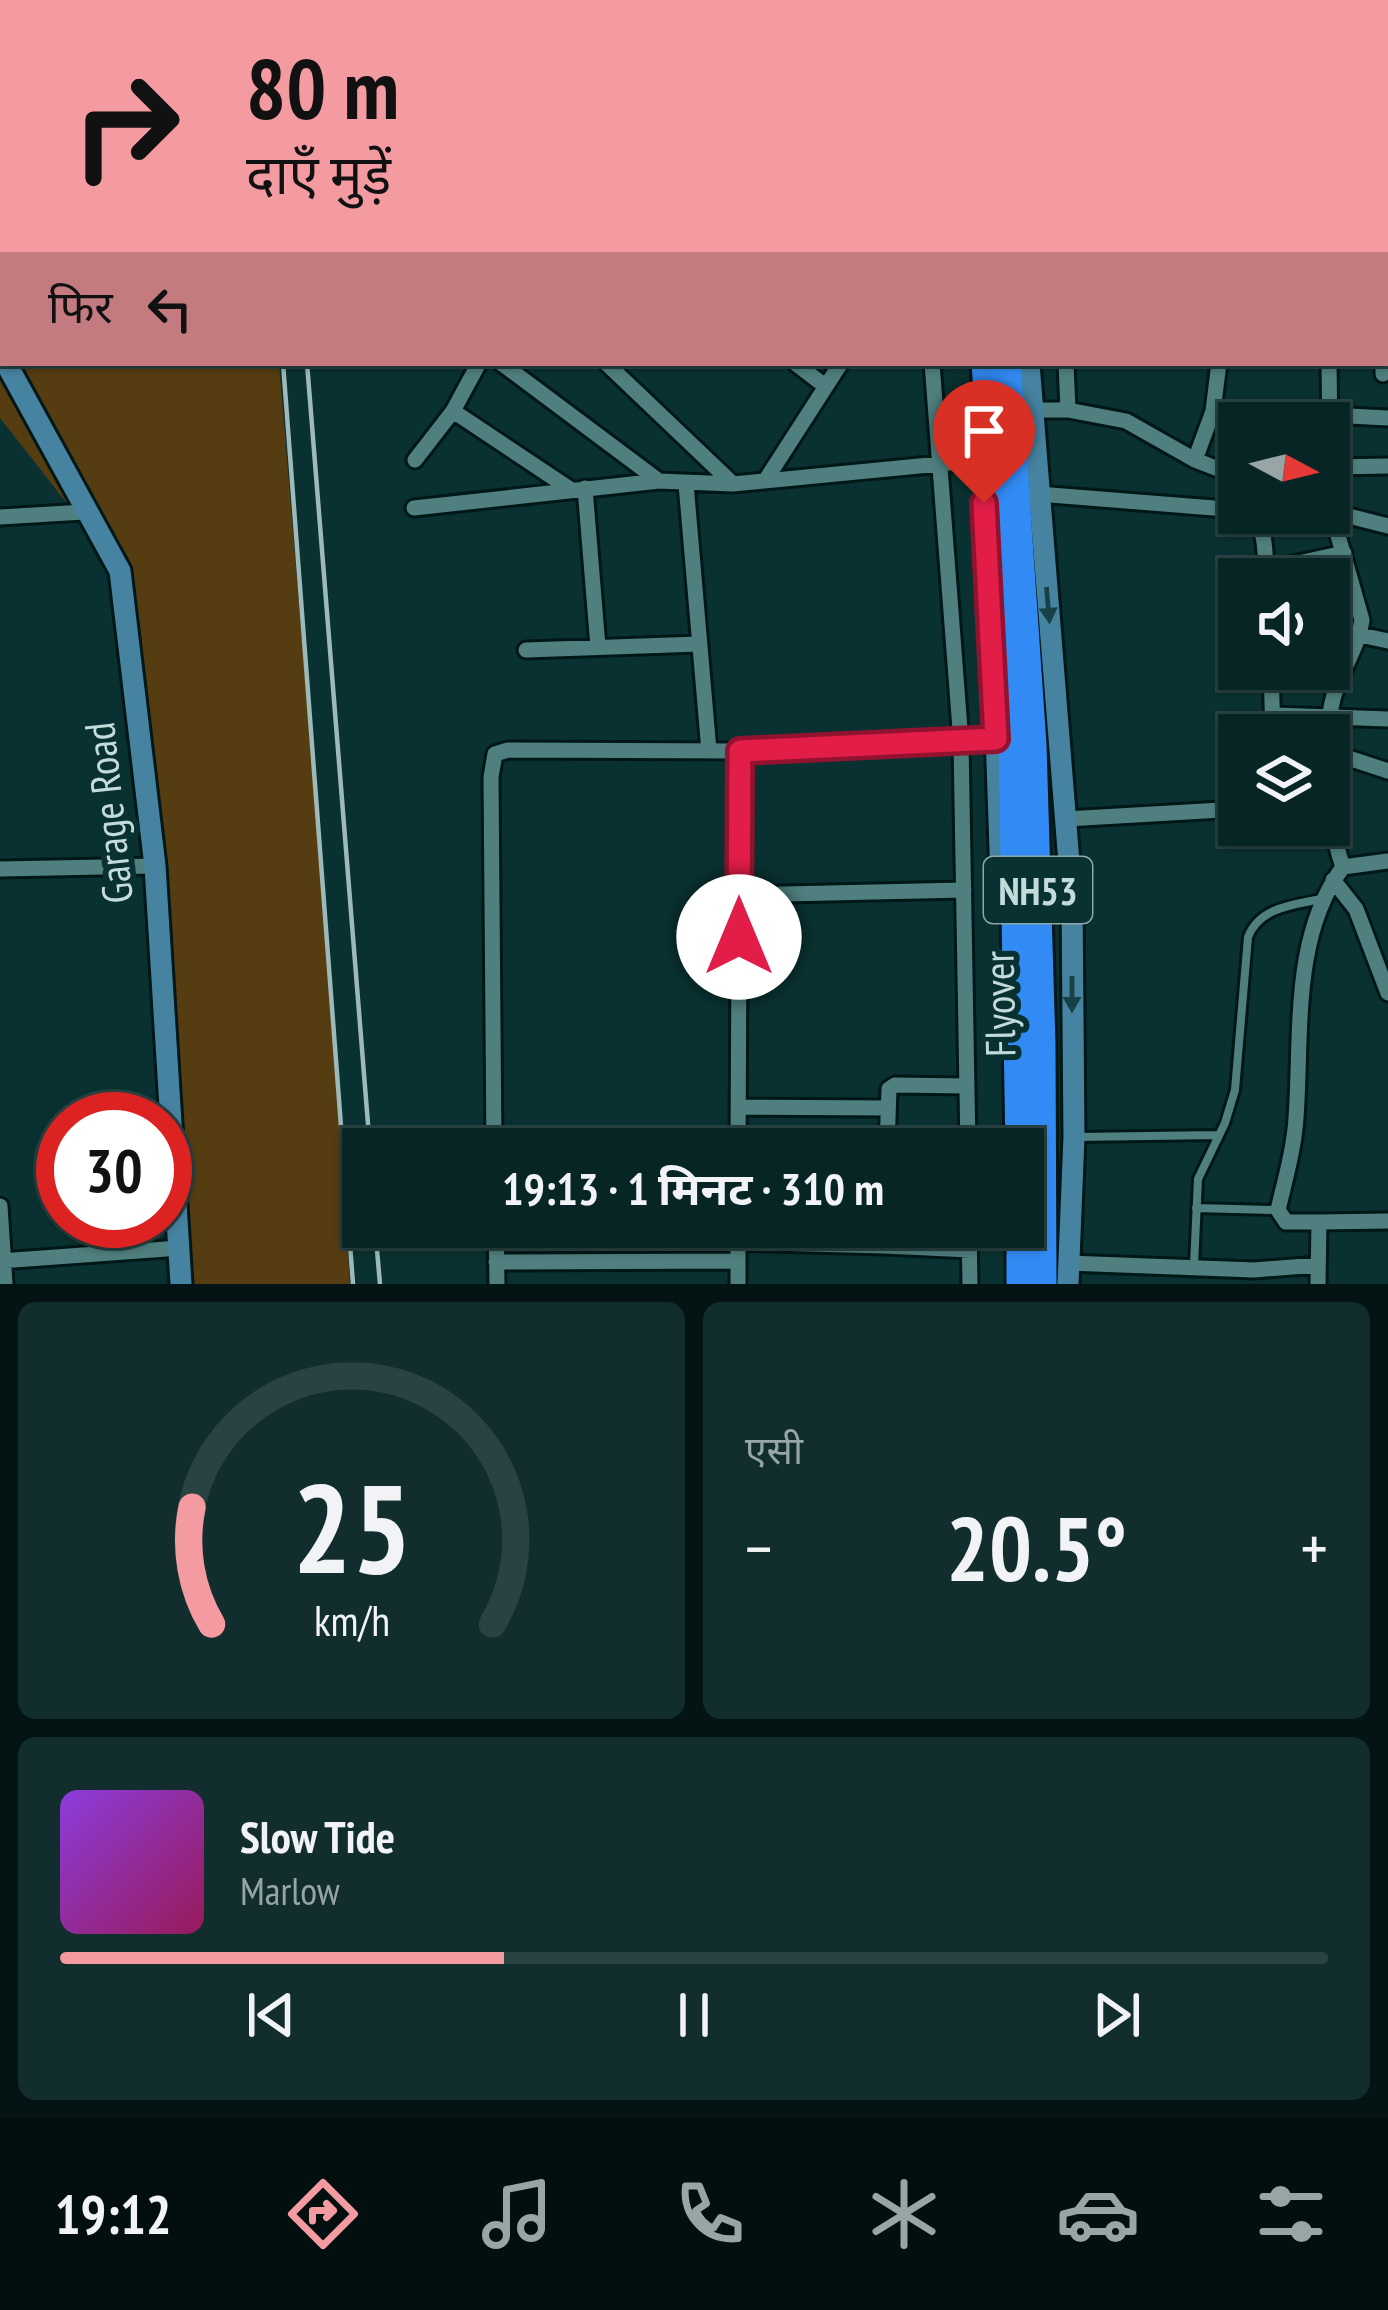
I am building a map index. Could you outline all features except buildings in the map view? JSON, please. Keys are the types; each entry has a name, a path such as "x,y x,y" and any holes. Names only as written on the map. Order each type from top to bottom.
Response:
{"highway":[{"name":"Flyover","path":"987,366 1017,495 1012,737 1019,1128"},
{"name":"Flyover","path":"1007,366 1037,874 1042,1284"},
{"path":"1020,1248 1020,1284"}],"street":[{"name":"Garage Road","path":"8,366 120,571 155,866 181,1284"},
{"path":"415,460 453,411 477,366"},
{"path":"505,366 659,481"},
{"path":"609,366 733,484"},
{"path":"799,366 824,386"},
{"path":"765,481 839,366"},
{"path":"932,366 961,742 968,1128"},
{"path":"972,366 996,739 1006,1128"},
{"path":"1030,366 1033,410 1017,495 1066,819 1072,900 1074,1137 1068,1274 1111,1262 1254,1277 1318,1265"},
{"path":"1066,366 1068,410"},
{"path":"1195,460 1213,411 1219,366"},
{"path":"1330,366 1330,402"},
{"path":"1350,408 1388,418"},
{"path":"1033,410 1068,410 1126,421 1218,469"},
{"path":"453,411 578,489"},
{"path":"1213,411 1218,413"},
{"path":"414,508 659,481 733,484 981,460"},
{"path":"1350,460 1388,466"},
{"path":"686,484 709,751"},
{"path":"578,489 598,647"},
{"path":"1017,495 1218,509"},
{"path":"0,517 84,512"},
{"path":"1350,516 1388,526"},
{"path":"1330,714 1362,620 1338,534"},
{"path":"1325,558 1344,553"},
{"path":"1360,635 1388,640"},
{"path":"526,650 700,644"},
{"path":"1350,720 1388,719"},
{"path":"494,1128 491,777 495,754 508,750 740,751 996,739"},
{"path":"738,1128 740,751"},
{"path":"1350,759 1388,772"},
{"path":"1066,819 1218,810"},
{"path":"1333,846 1338,873 1388,993"},
{"path":"1388,861 1338,873 1322,899 1305,966 1296,1120 1278,1210 1286,1222 1388,1221"},
{"path":"0,869 155,866"},
{"path":"740,895 964,890"},
{"path":"888,1128 889,1089 895,1085 967,1086"},
{"path":"739,1107 888,1108"},
{"path":"0,1206 5,1284"},
{"path":"1318,1284 1319,1222"},
{"path":"496,1248 497,1284"},
{"path":"738,1248 738,1284"},
{"path":"928,1248 970,1250 970,1284"},
{"path":"1007,1248 1007,1284"},
{"path":"2,1261 180,1249"},
{"path":"496,1262 738,1261"},
{"path":"1111,1262 1111,1284"}],"lane":[{"path":"1197,1272 1198,1179 1235,1090 1248,937 1258,919 1270,912 1322,899"},
{"path":"1074,1137 1219,1135"},
{"path":"1196,1208 1278,1210"}],"shaded area":[{"path":"0,366 279,366 326,929 342,1166 342,1248 348,1248 350,1284 181,1284 178,1248 192,1248 192,1092 165,1092 120,571 0,418"}],"railway":[{"path":"283,366 353,1284"},
{"path":"307,366 368,1128"},
{"path":"377,1248 380,1284"}],"route":[{"path":"739,937 740,751 996,739 984,503"}]}
